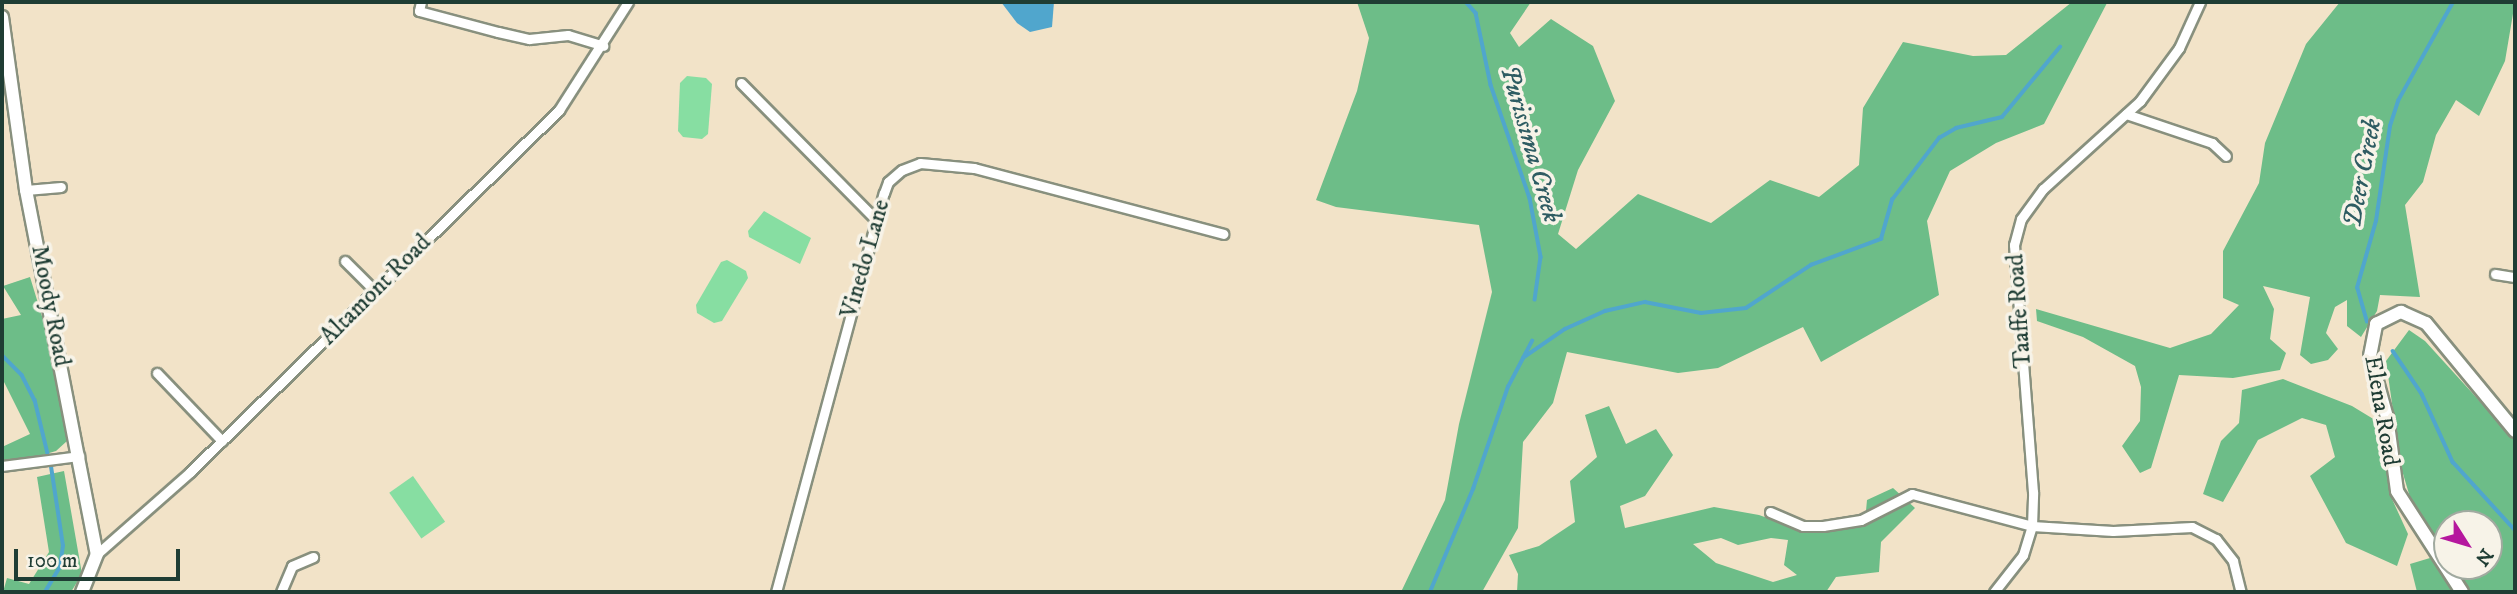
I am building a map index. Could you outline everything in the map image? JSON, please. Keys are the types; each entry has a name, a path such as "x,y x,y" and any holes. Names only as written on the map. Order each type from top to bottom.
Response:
{"street":[{"path":"421,2 419,11 498,32 529,38 568,35 603,46"},
{"name":"Altamont Road","path":"97,554 222,441 559,110 603,46 628,2"},
{"name":"Taaffe Road","path":"1994,592 2023,555 2032,526 2034,492 2014,245 2021,219 2043,188 2126,114 2179,48 2200,2"},
{"name":"Moody Road","path":"2,20 26,190 97,554"},
{"path":"741,83 876,220"},
{"path":"2126,114 2212,143 2226,156"},
{"name":"Vinedo Lane","path":"776,592 888,183 920,163 974,168 1223,234"},
{"path":"26,190 61,187"},
{"path":"345,261 374,290"},
{"path":"2495,274 2515,277"},
{"name":"Elena Road","path":"2462,592 2397,491 2387,417 2370,356 2376,324 2401,312 2427,323 2515,431"},
{"path":"157,373 222,441"},
{"path":"2,466 79,456"},
{"path":"1770,512 1803,526 1823,526 1861,520 1912,494 2032,526 2113,531 2192,527 2216,539 2228,554 2241,592"},
{"path":"82,592 97,554"},
{"path":"281,592 292,566 313,557"}],"green space":[{"path":"1357,2 1531,2 1510,33 1519,47 1551,19 1593,46 1615,101 1578,170 1558,234 1576,249 1638,194 1711,223 1770,180 1819,197 1859,165 1863,108 1903,42 1973,56 2006,55 2072,2 2107,3 2044,124 1996,143 1950,171 1927,221 1939,295 1821,362 1803,327 1718,368 1678,373 1567,352 1553,403 1523,442 1518,528 1482,592 1401,592 1445,500 1459,424 1492,292 1479,225 1336,207 1316,200 1357,91 1369,38"},
{"path":"2340,2 2515,2 2505,61 2479,116 2456,100 2436,135 2423,182 2405,205 2420,297 2380,295 2377,311 2361,337 2347,326 2347,300 2335,307 2326,333 2338,349 2328,360 2311,364 2300,355 2310,297 2263,286 2274,309 2270,339 2286,353 2280,370 2233,378 2179,375 2151,468 2140,473 2122,446 2140,421 2141,387 2135,366 2083,337 2037,321 2036,309 2170,348 2211,334 2239,305 2223,298 2223,251 2259,183 2265,143 2306,44"},
{"path":"687,76 706,78 712,84 708,134 702,139 683,137 678,131 680,83"},
{"path":"764,211 811,238 800,264 749,237 748,231"},
{"path":"727,260 746,271 748,278 722,321 714,323 697,313 696,305 721,262"},
{"path":"30,277 52,349 67,441 56,451 2,467 2,447 30,434 2,378 2,319 21,315 3,286"},
{"path":"2409,330 2425,341 2515,440 2515,592 2470,592 2463,580 2503,580 2503,510 2433,510 2433,534 2412,504 2401,467 2386,361"},
{"path":"2283,379 2352,406 2375,420 2388,451 2392,499 2408,534 2397,566 2346,543 2310,476 2335,457 2326,425 2302,418 2258,440 2223,502 2203,494 2221,441 2239,423 2242,390"},
{"path":"1609,406 1626,444 1656,429 1673,455 1645,496 1620,506 1625,528 1714,507 1759,515 1804,531 1865,522 1867,500 1893,488 1915,508 1881,542 1879,572 1836,577 1826,592 1517,592 1518,574 1509,555 1539,546 1575,522 1570,481 1597,457 1585,415","holes":["1721,538 1738,545 1771,538 1788,540 1784,565 1797,575 1773,582 1716,563 1693,544"]},
{"path":"64,471 82,574 71,592 3,592 7,578 29,584 49,552 37,477"},
{"path":"413,476 445,522 421,539 389,493"},
{"path":"2430,558 2433,562 2433,580 2448,580 2454,592 2417,592 2410,564"}],"water":[{"path":"1001,2 1054,2 1052,27 1030,32 1017,23"}],"waterway":[{"name":"Purissima Creek","path":"1466,2 1476,13 1491,85 1530,198 1541,257 1535,300"},
{"name":"Deer Creek","path":"2367,322 2357,288 2376,221 2390,126 2398,101 2453,2"},
{"path":"1523,358 1565,329 1605,311 1645,302 1701,313 1746,308 1811,265 1881,239 1892,200 1939,138 1956,128 2002,117 2060,47"},
{"name":"Purissima Creek","path":"1430,592 1473,489 1508,387 1532,341"},
{"name":"Deer Creek","path":"2393,351 2422,394 2453,462 2515,530"},
{"path":"2,355 22,375 35,400 49,458"},
{"path":"45,592 60,567 63,546 51,467"}]}
